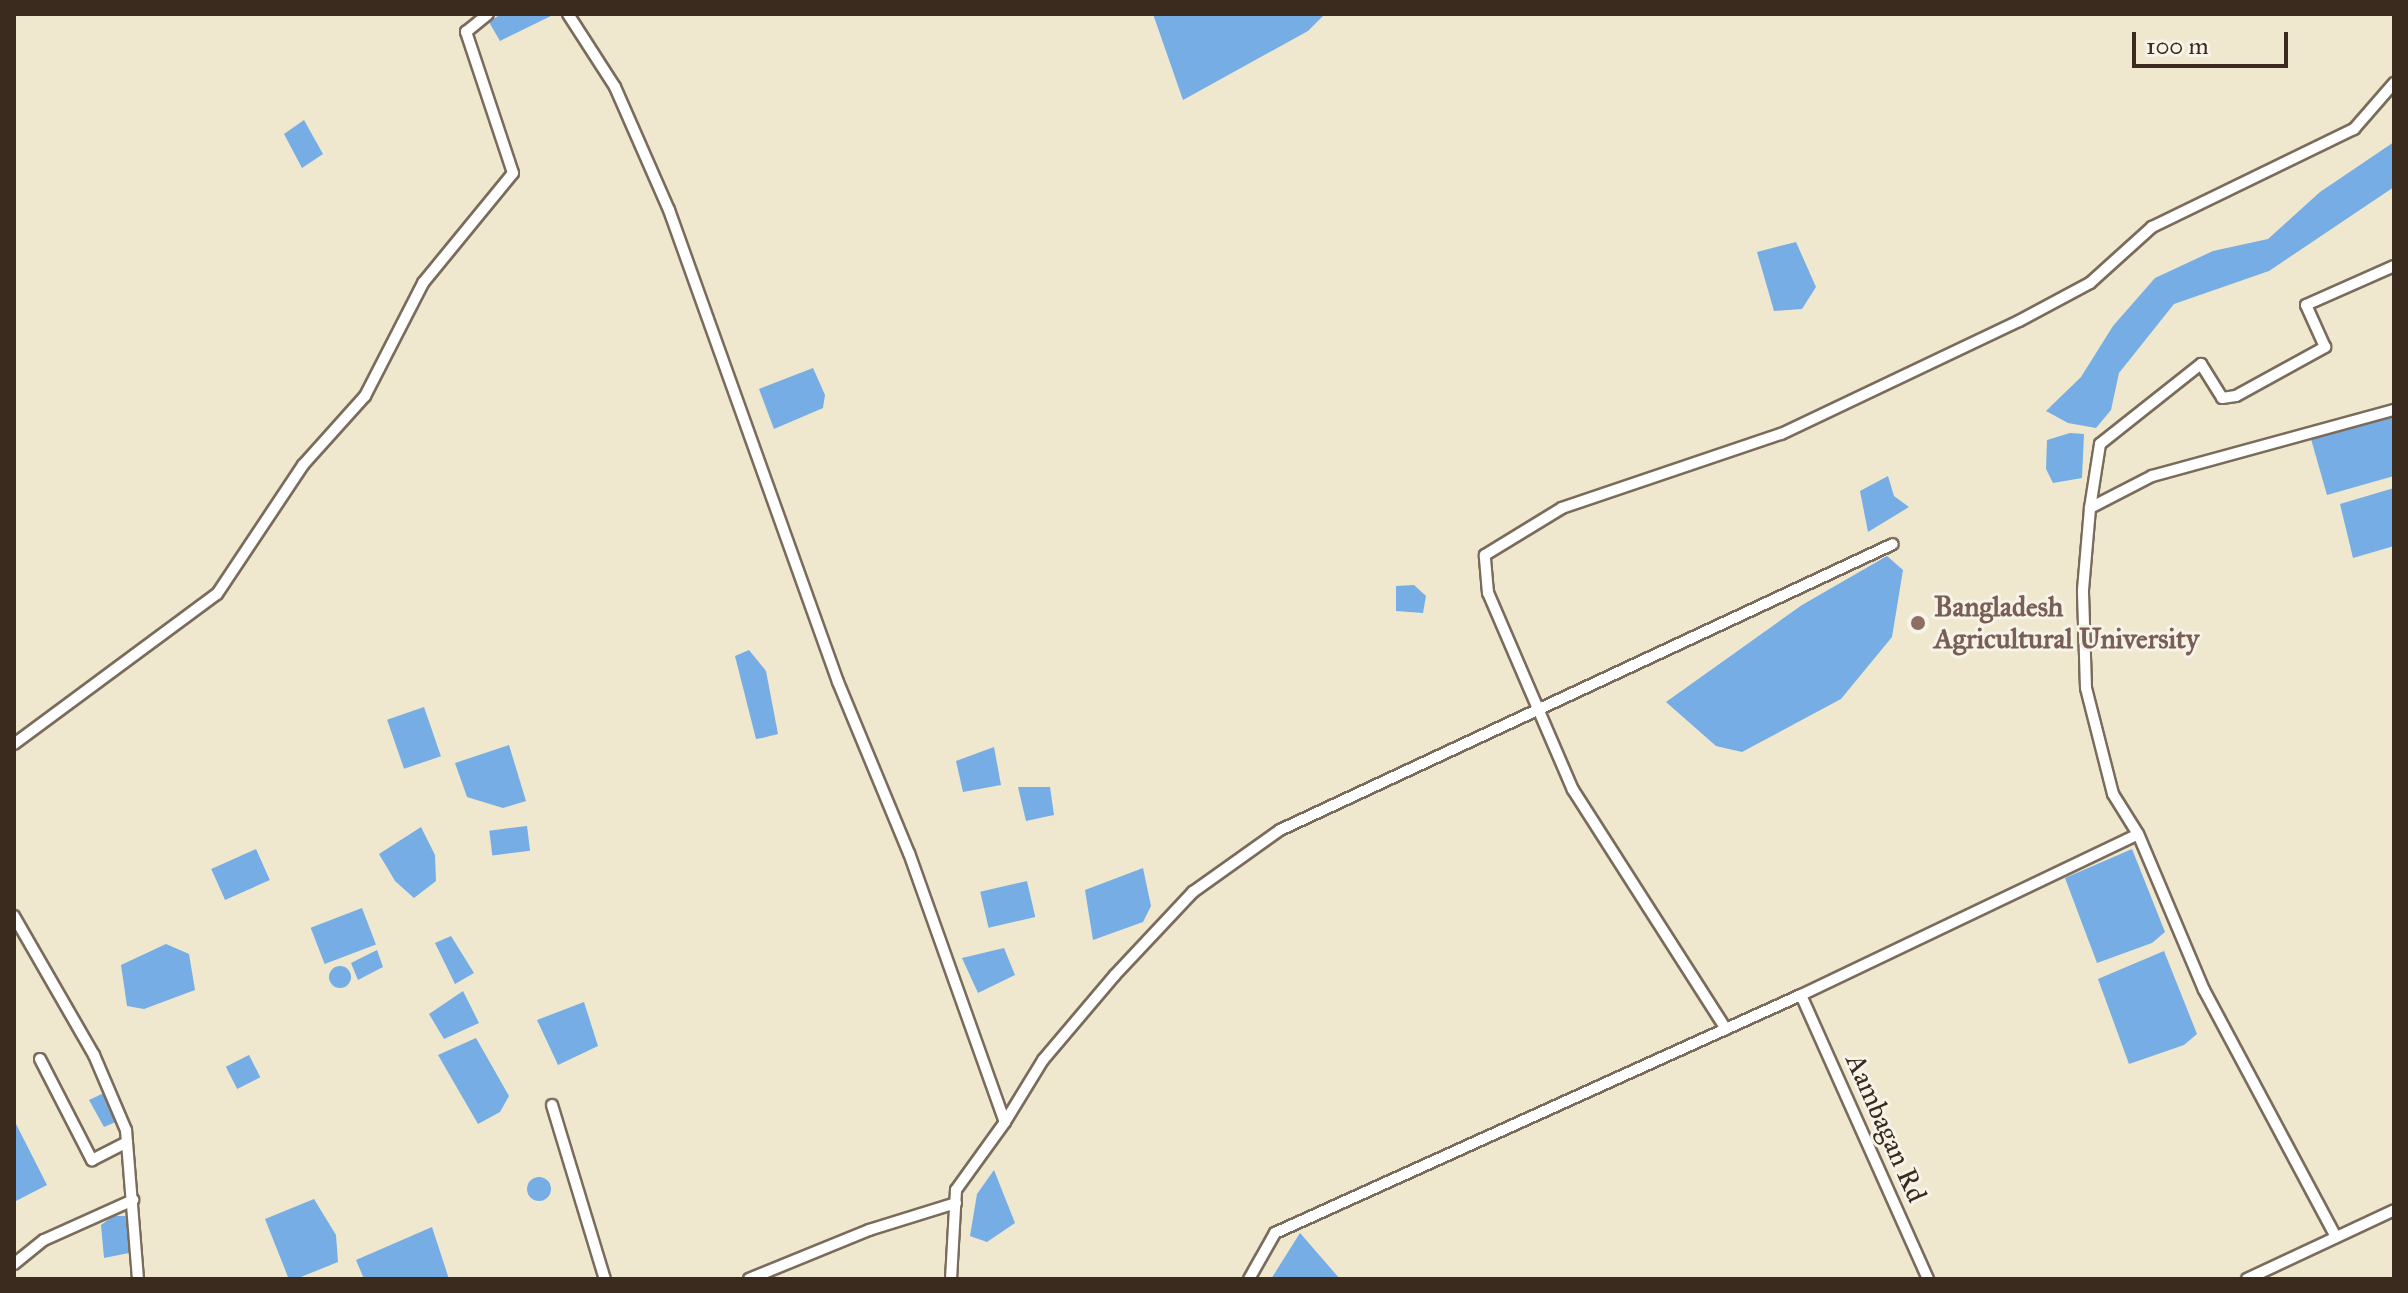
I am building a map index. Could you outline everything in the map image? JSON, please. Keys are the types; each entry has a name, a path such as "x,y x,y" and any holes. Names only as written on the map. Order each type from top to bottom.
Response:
{"street":[{"path":"14,744 217,594 303,465 365,396 423,283 513,173 466,32 488,14"},
{"path":"568,14 615,87 669,210 838,682 909,853 1005,1122"},
{"path":"1726,1029 1573,790 1488,593 1484,564 1490,548 1588,498 1781,434 2019,321 2090,283 2152,227 2354,129 2394,83"},
{"path":"2336,1237 2204,990 2138,834 2113,794 2086,688 2083,590 2090,508 2100,444 2201,364 2222,398 2236,396 2325,347 2306,305 2394,266"},
{"path":"2090,508 2152,476 2394,410"},
{"path":"951,1279 956,1190 1005,1122 1043,1060 1193,892 1280,830 1893,544"},
{"path":"1249,1279 1275,1233 1801,995 2138,834"},
{"path":"14,916 94,1055 127,1142 138,1279"},
{"name":"Aambagan Rd","path":"1801,995 1928,1279"},
{"path":"40,1059 92,1160 127,1142"},
{"path":"552,1105 605,1279"},
{"path":"14,1264 44,1240 133,1200"},
{"path":"749,1279 869,1230 956,1203"},
{"path":"2247,1279 2394,1210"}],"water":[{"path":"501,14 555,14 500,41 489,22"},
{"path":"1153,14 1325,14 1308,31 1183,100"},
{"path":"304,120 323,154 302,168 284,134"},
{"path":"2394,142 2394,187 2269,271 2174,304 2119,373 2111,410 2096,428 2068,423 2046,411 2081,377 2113,326 2155,278 2213,251 2268,239 2320,192"},
{"path":"1796,242 1816,287 1802,309 1774,311 1757,252"},
{"path":"813,368 825,395 823,408 774,429 759,389"},
{"path":"2394,416 2394,476 2327,495 2311,439"},
{"path":"2070,433 2084,434 2082,478 2053,483 2046,469 2047,440"},
{"path":"1888,476 1894,496 1909,507 1868,532 1860,491"},
{"path":"2394,488 2394,546 2353,558 2340,504"},
{"path":"1887,556 1903,570 1892,637 1841,699 1742,752 1716,746 1666,702 1802,605"},
{"path":"1414,585 1426,596 1423,613 1396,611 1396,586"},
{"path":"749,650 766,671 778,734 756,739 735,656"},
{"path":"424,707 441,756 404,769 387,720"},
{"path":"509,745 526,801 503,808 467,797 455,763"},
{"path":"994,747 1001,785 963,792 956,761"},
{"path":"1018,787 1050,787 1054,815 1026,821"},
{"path":"527,826 530,851 492,855 489,831"},
{"path":"421,827 435,855 436,881 414,898 395,881 379,854"},
{"path":"256,849 270,880 225,900 211,869"},
{"path":"2132,849 2165,932 2152,943 2097,963 2065,878"},
{"path":"1143,868 1151,906 1143,922 1093,940 1085,890"},
{"path":"1027,881 1035,917 989,928 980,892"},
{"path":"362,908 376,944 325,964 311,928"},
{"path":"451,936 474,973 455,984 435,943"},
{"path":"166,944 189,954 195,990 144,1009 127,1006 121,965"},
{"path":"1004,948 1015,975 978,993 962,958"},
{"path":"377,950 383,967 358,980 351,963"},
{"path":"2164,951 2197,1034 2184,1045 2129,1064 2098,979"},
{"path":"340,966 348,969 351,977 348,985 340,988 332,985 329,977 332,969"},
{"path":"463,991 479,1023 444,1039 429,1014"},
{"path":"584,1002 598,1046 558,1065 537,1020"},
{"path":"476,1038 509,1096 500,1112 478,1124 438,1055"},
{"path":"249,1055 260,1077 237,1089 226,1067"},
{"path":"106,1092 118,1121 104,1127 89,1100"},
{"path":"14,1120 47,1185 14,1202"},
{"path":"994,1170 1015,1223 987,1242 970,1236 977,1194"},
{"path":"539,1177 548,1180 551,1189 548,1198 539,1201 530,1198 527,1189 530,1180"},
{"path":"314,1199 336,1235 338,1262 296,1279 288,1277 265,1219"},
{"path":"113,1216 128,1216 129,1253 104,1258 101,1225"},
{"path":"432,1227 449,1279 364,1279 356,1260"},
{"path":"1300,1233 1340,1279 1271,1279"}],"place":[{"name":"Bangladesh Agricultural University","path":"1918,623"}]}
